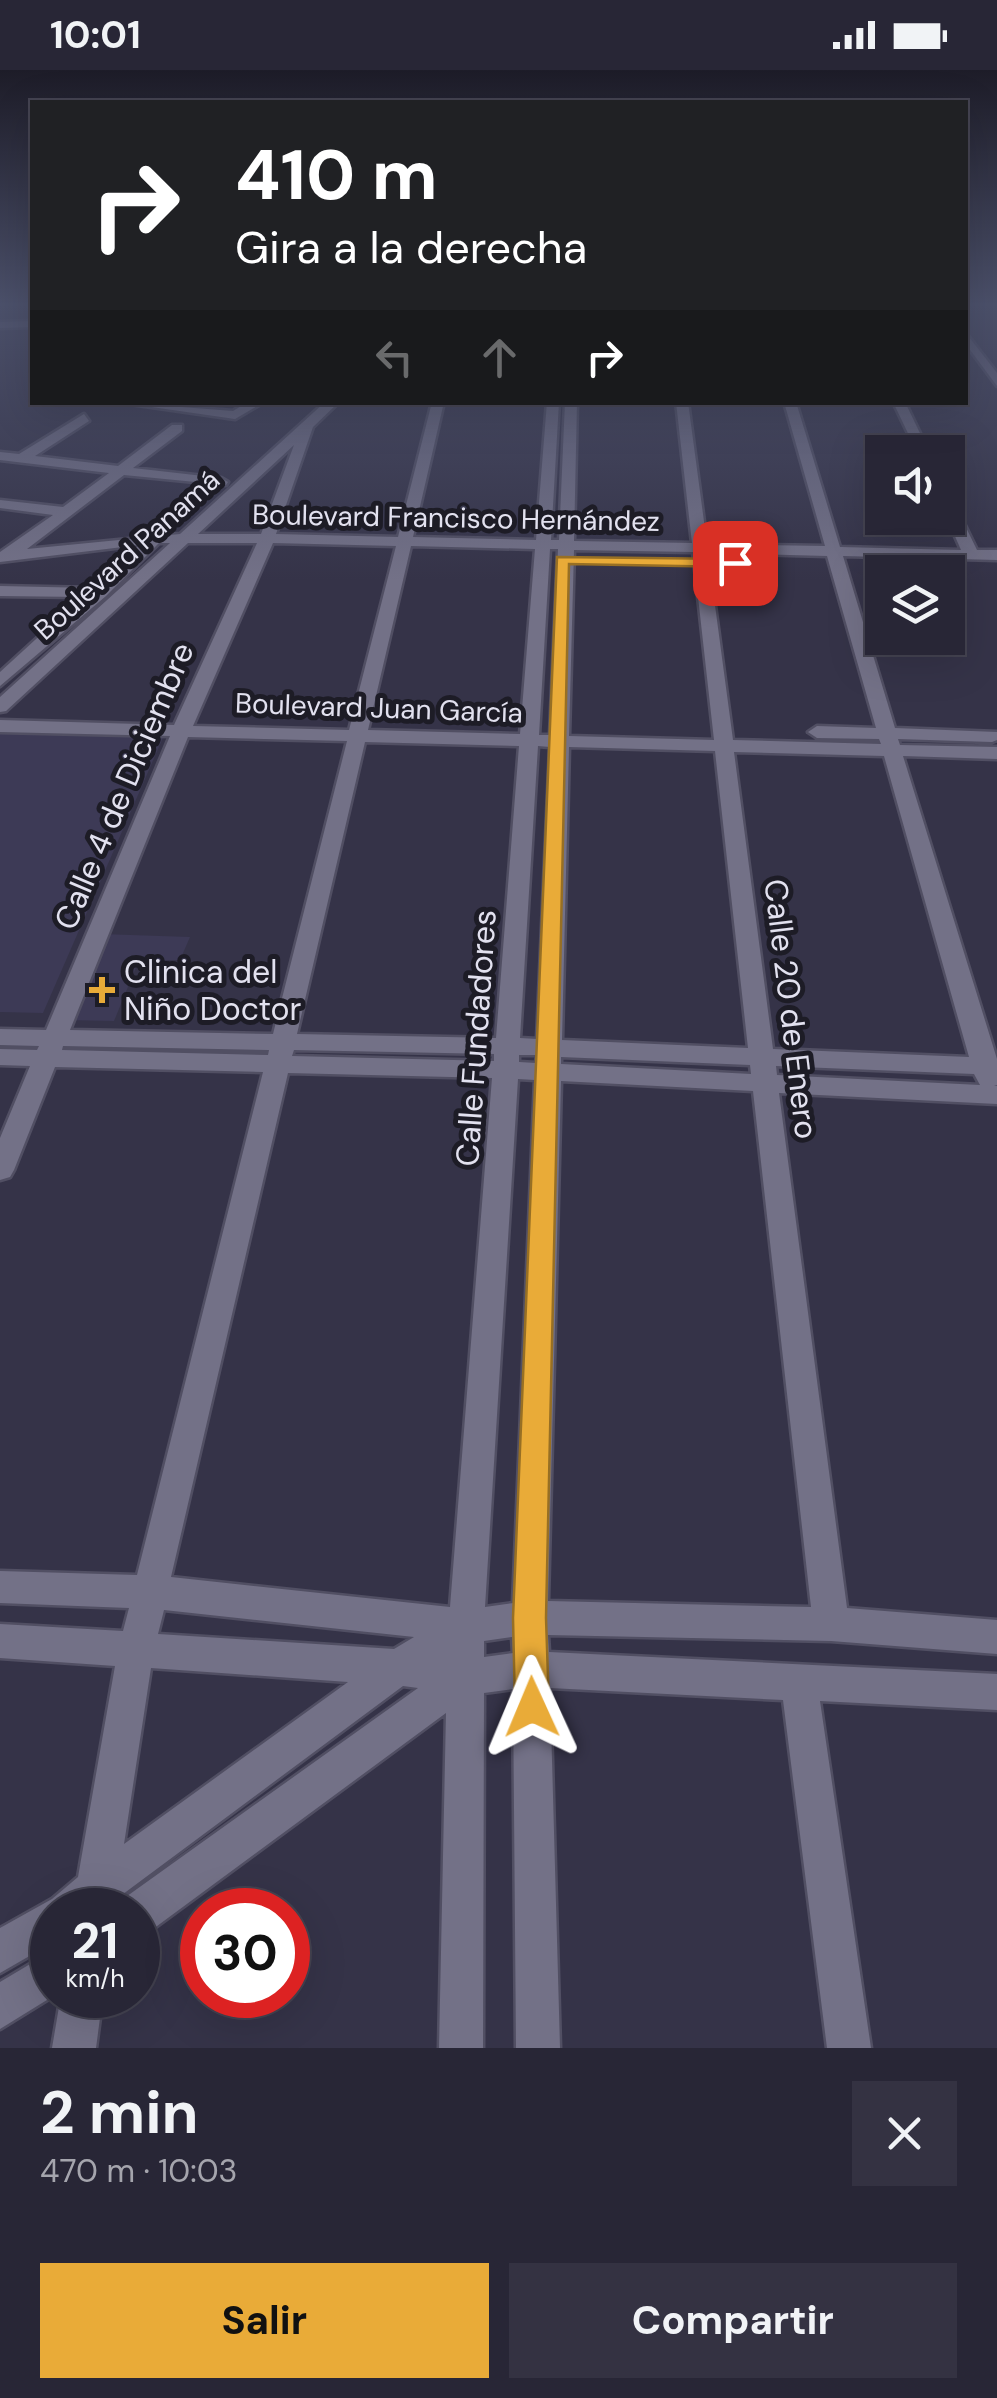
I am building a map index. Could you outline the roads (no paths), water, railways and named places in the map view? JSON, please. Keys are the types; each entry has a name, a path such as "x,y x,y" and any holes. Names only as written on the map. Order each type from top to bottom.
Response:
{"street":[{"path":"149,405 235,415 253,405"},
{"name":"Boulevard Panamá","path":"0,681 8,665 307,405"},
{"name":"Boulevard Panamá","path":"0,710 40,666 329,405"},
{"path":"88,1888 136,1651 437,405"},
{"name":"Calle Fundadores","path":"462,2048 466,1626 530,732 552,554 553,405"},
{"path":"538,2048 530,1618 560,733 552,554 571,405"},
{"name":"Calle 20 de Enero","path":"682,405 831,1624"},
{"path":"762,1070 995,1100 991,1066 791,405"},
{"path":"901,405 915,435"},
{"path":"22,459 84,418"},
{"path":"2,559 177,428"},
{"name":"Calle 4 de Diciembre","path":"0,1170 185,722 264,544 307,428"},
{"path":"0,456 221,482"},
{"path":"0,504 66,512"},
{"path":"962,535 971,554"},
{"name":"Boulevard Francisco Hernández","path":"2,559 123,544 176,543 837,559 997,568"},
{"name":"Boulevard Francisco Hernández","path":"837,559 997,555"},
{"path":"0,592 120,594"},
{"path":"8,665 40,666"},
{"name":"Boulevard Juan García","path":"0,710 185,722 890,742 997,753"},
{"name":"Boulevard Juan García","path":"0,726 185,722"},
{"name":"Boulevard Juan García","path":"890,742 997,736"},
{"path":"0,1036 49,1048 280,1056 507,1058 762,1070 991,1066"},
{"path":"0,1057 49,1048"},
{"path":"0,1587 153,1592 466,1626 530,1618 831,1624 997,1637"},
{"path":"107,1888 398,1667 466,1626"},
{"path":"0,1641 398,1667 464,1678 531,1669 997,1692"},
{"path":"160,1898 464,1678"},
{"path":"800,1680 848,2048"},
{"path":"0,1952 30,1934"},
{"path":"0,2007 30,1987"},
{"path":"74,2048 79,2018"}],"place":[{"name":"Clinica del Niño Doctor","path":"102,990"}]}
